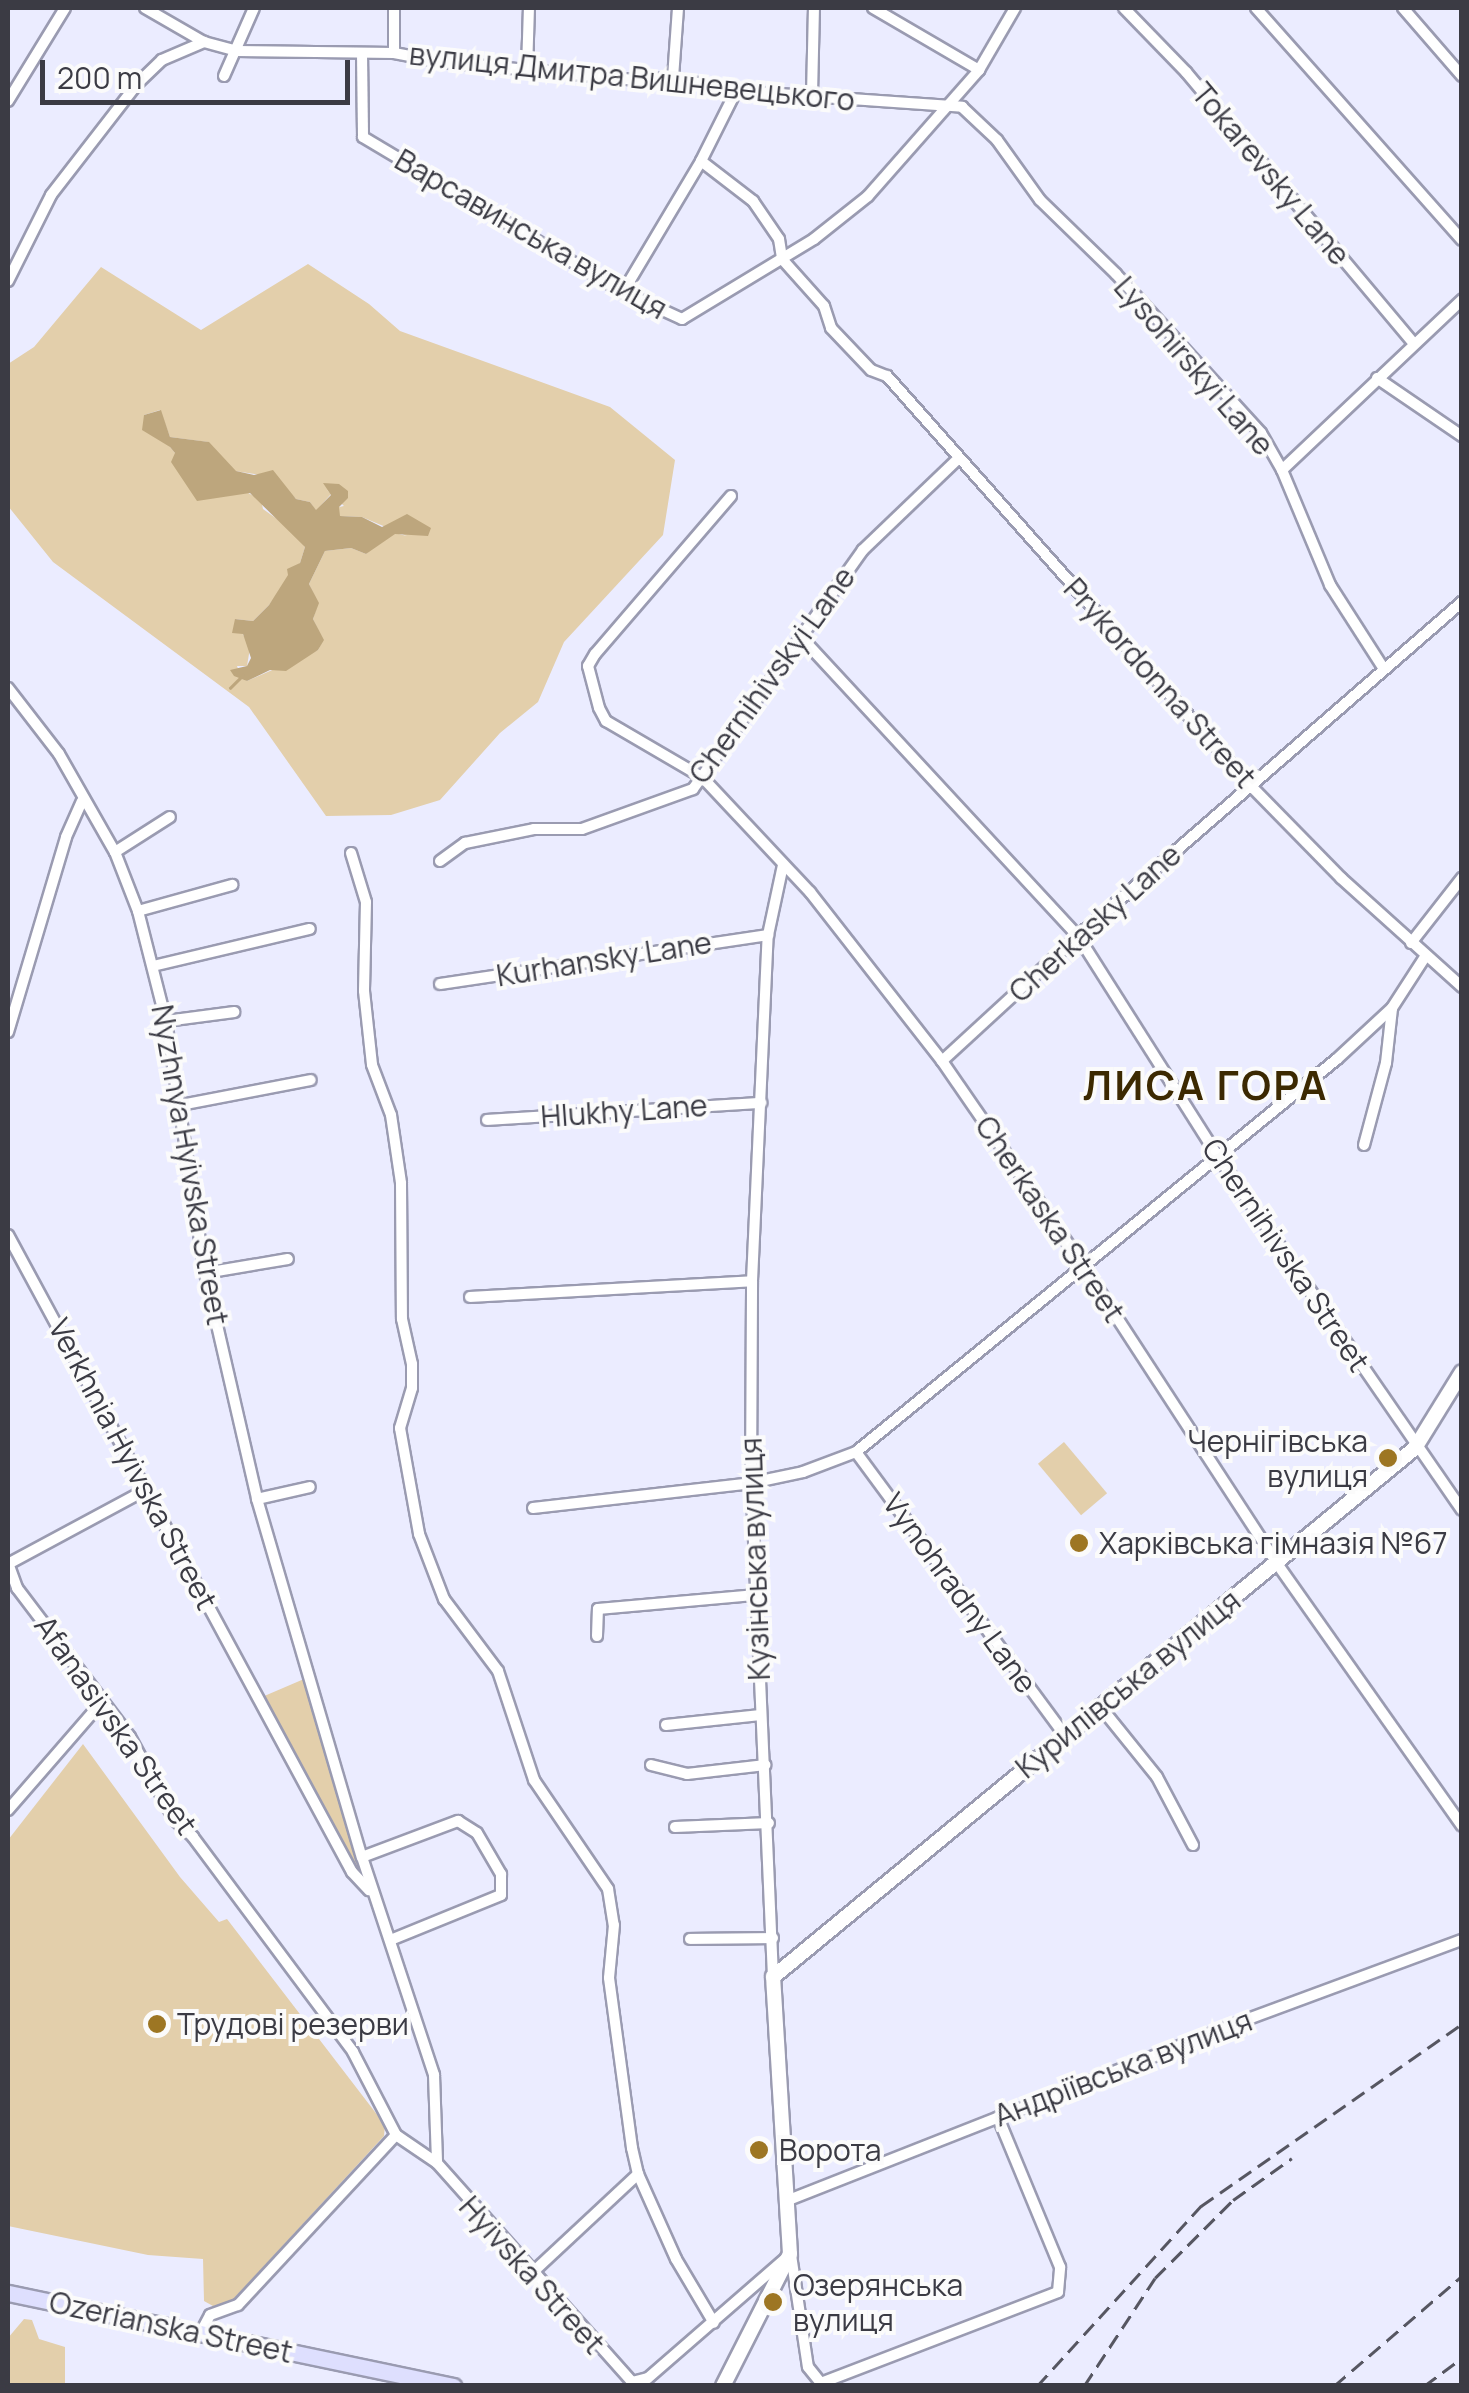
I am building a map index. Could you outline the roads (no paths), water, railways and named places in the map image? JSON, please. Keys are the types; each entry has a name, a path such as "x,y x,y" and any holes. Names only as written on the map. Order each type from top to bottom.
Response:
{"main road":[{"name":"Курилівська вулиця","path":"773,1977 1416,1448 1462,1372"},
{"name":"Кузінська вулиця","path":"773,1977 790,2254"},
{"path":"724,2386 790,2254"},
{"name":"Ozerianska Street","path":"8,2293 453,2386"}],"street":[{"path":"8,101 65,8"},
{"name":"вулиця Дмитра Вишневецького","path":"145,8 204,42 237,51 394,54 638,80 674,78 736,91 949,108"},
{"path":"224,76 254,8"},
{"path":"394,8 394,54"},
{"path":"527,70 530,8"},
{"path":"674,78 678,8"},
{"path":"812,95 814,8"},
{"path":"872,8 979,70"},
{"name":"Варсавинська вулиця","path":"362,53 362,138 623,292 682,319 848,215 949,108 979,70 1015,8"},
{"name":"Tokarevsky Lane","path":"1124,8 1186,72 1414,344"},
{"path":"1256,8 1462,240"},
{"path":"1402,8 1462,76"},
{"path":"8,281 50,195 138,83 162,60 204,42"},
{"path":"623,292 702,161 736,91"},
{"name":"Lysohirskyi Lane","path":"949,108 972,113 997,140 1040,200 1116,274 1261,433 1282,470 1330,585 1384,669"},
{"name":"Prykordonna Street","path":"702,161 753,202 779,239 782,259 824,306 830,328 872,370 887,376 1250,786 1411,944 1462,986"},
{"path":"1282,470 1462,300"},
{"path":"1378,378 1462,436"},
{"name":"Chernihivskyi Lane","path":"440,861 465,843 505,833 582,829 694,789 863,550 958,459"},
{"name":"Cherkaska Street","path":"731,496 588,666 606,722 702,777 810,892 942,1061 1082,1264 1278,1564 1462,1826"},
{"name":"Cherkasky Lane","path":"942,1061 1078,936 1462,602"},
{"name":"Chernihivska Street","path":"800,636 1078,936 1218,1155 1462,1510"},
{"name":"Nyzhnya Hyivska Street","path":"8,688 59,754 82,801 115,852 138,911 166,1021 205,1273 257,1499 362,1856"},
{"path":"8,1032 66,837 82,801"},
{"path":"115,852 170,817"},
{"path":"352,853 366,902 364,991 372,1065 391,1115 401,1183 402,1319 412,1364 412,1388 400,1428 419,1534 444,1599 498,1671 534,1780 608,1890 614,1909 612,2004 626,2120 638,2174 676,2259 714,2323 790,2254"},
{"name":"Кузінська вулиця","path":"773,1977 751,1484 752,1281 768,935 783,865"},
{"path":"1411,944 1462,878"},
{"path":"138,911 232,885"},
{"path":"153,966 310,928"},
{"name":"Kurhansky Lane","path":"440,984 768,935"},
{"path":"533,1508 751,1484 803,1472 856,1452 1337,1059 1392,1008 1425,957"},
{"path":"1364,1144 1386,1063 1392,1008"},
{"path":"166,1021 234,1012"},
{"path":"181,1105 311,1080"},
{"name":"Hlukhy Lane","path":"488,1120 760,1103"},
{"name":"Verkhnia Hyivska Street","path":"8,1235 352,1872 374,1894"},
{"path":"205,1273 288,1259"},
{"path":"470,1297 752,1281"},
{"name":"Vynohradny Lane","path":"856,1452 1064,1734"},
{"path":"257,1499 310,1487"},
{"path":"8,1563 147,1488"},
{"name":"Afanasivska Street","path":"8,1563 18,1588 130,1737 174,1819 194,1837 353,2052 396,2135"},
{"path":"597,1636 598,1609 756,1595"},
{"path":"8,1810 102,1702"},
{"path":"1099,1705 1157,1777 1193,1845"},
{"path":"666,1725 760,1715"},
{"path":"651,1764 687,1774 765,1766"},
{"path":"391,1940 502,1895 501,1874 477,1832 458,1822 362,1856 434,2075 437,2164"},
{"path":"674,1828 769,1823"},
{"path":"690,1939 773,1938"},
{"name":"Андріївська вулиця","path":"786,2201 1462,1940"},
{"path":"822,2383 1058,2292 1060,2267 998,2117"},
{"path":"202,2332 210,2316 238,2305 396,2135"},
{"name":"Hyivska Street","path":"396,2135 437,2164 632,2382 648,2378 714,2323"},
{"path":"532,2274 638,2174"},
{"name":"Кузінська вулиця","path":"790,2254 808,2368 822,2383"}],"waterway":[{"path":"230,688 243,675"}],"railway":[{"path":"1037,2386 1201,2206 1462,2024"},
{"path":"1084,2386 1155,2278 1233,2200 1292,2158"},
{"path":"1334,2386 1462,2276"},
{"path":"1424,2386 1462,2358"}],"place":[{"name":"Чернігівська вулиця","path":"1388,1458"},
{"name":"Харківська гімназія №67","path":"1079,1543"},
{"name":"Трудові резерви","path":"157,2024"},
{"name":"Ворота","path":"759,2150"},
{"name":"Озерянська вулиця","path":"773,2302"}],"district":[{"name":"ЛИСА ГОРА","path":"1206,1085"}]}
